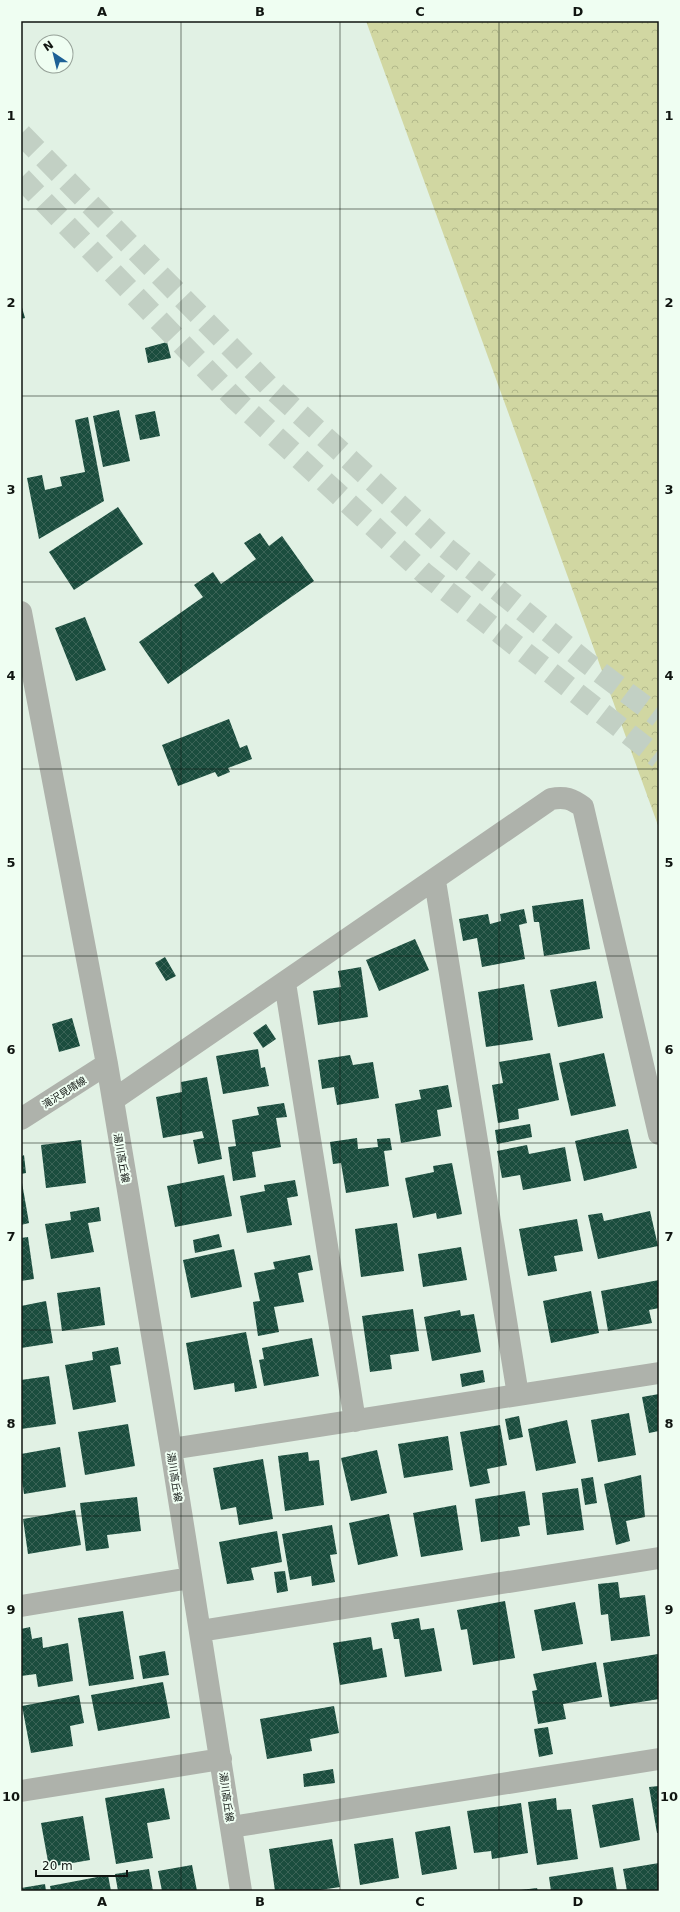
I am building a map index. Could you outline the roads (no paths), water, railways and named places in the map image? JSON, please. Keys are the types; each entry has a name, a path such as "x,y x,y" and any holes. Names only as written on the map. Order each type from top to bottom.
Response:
{"street":[{"name":"湯川高丘線","path":"21,612 107,1064 171,1449 190,1578 221,1759 241,1891"},
{"path":"113,1100 551,799 561,797 572,800 584,807 659,1134"},
{"path":"434,880 518,1395"},
{"path":"285,983 355,1421"},
{"name":"滝沢見晴線","path":"21,1119 107,1064"},
{"path":"171,1449 659,1373"},
{"path":"200,1631 659,1558"},
{"path":"21,1606 190,1578"},
{"path":"21,1791 221,1759"},
{"path":"231,1827 659,1760"}],"tunnel":[{"path":"21,134 268,385 445,547 586,662 659,717"},
{"path":"21,178 236,400 425,574 659,758"}]}
